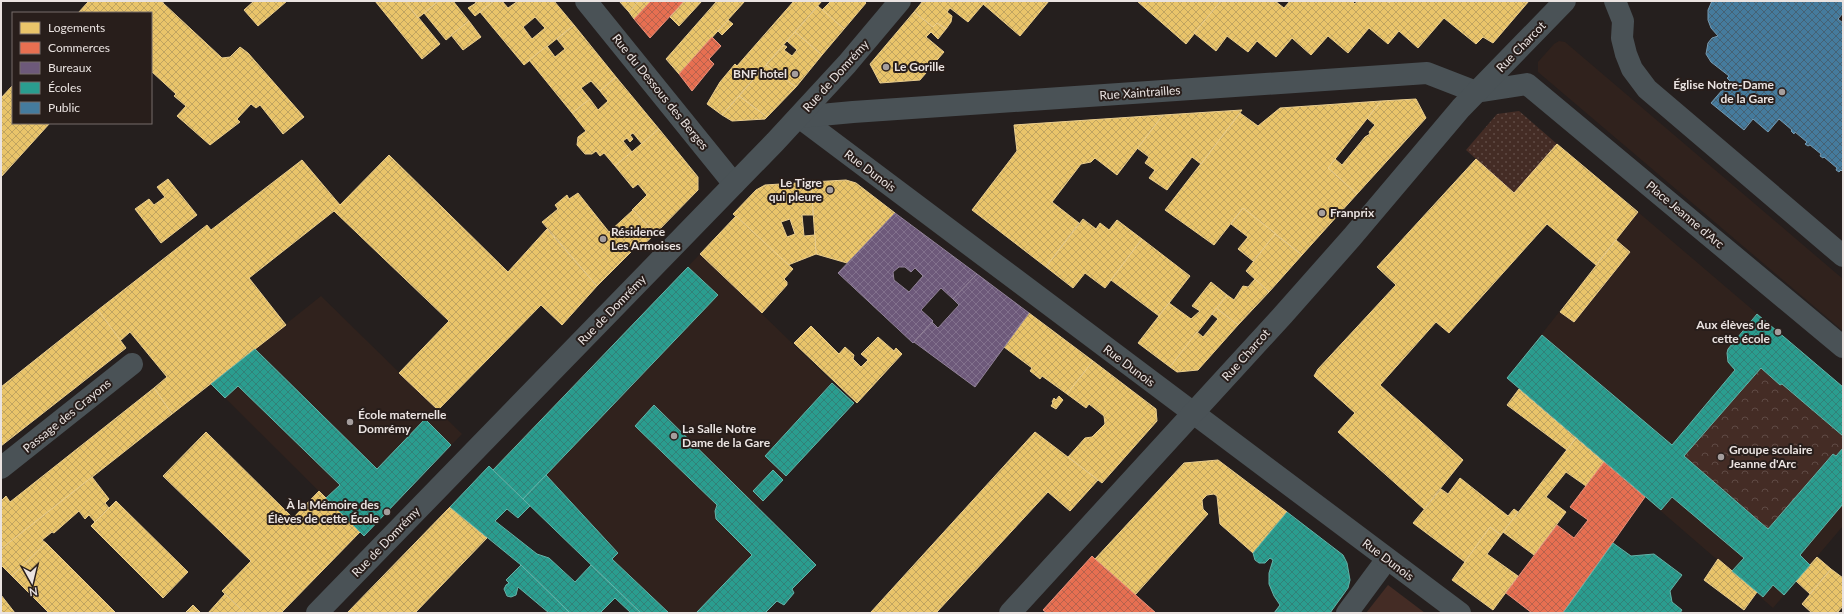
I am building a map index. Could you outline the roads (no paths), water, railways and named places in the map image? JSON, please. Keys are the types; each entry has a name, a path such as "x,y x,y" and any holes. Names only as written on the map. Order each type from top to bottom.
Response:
{"street":[{"name":"Rue du Dessous des Berges","path":"586,1 734,184"},
{"name":"Rue de Domrémy","path":"317,613 799,117 847,64 900,1"},
{"name":"Rue Charcot","path":"1010,613 1193,414 1352,237 1456,114 1565,1"},
{"path":"1615,1 1625,11 1622,38 1626,54 1632,69 1647,89 1843,256"},
{"name":"Rue Xaintrailles","path":"799,117 1427,73 1476,92"},
{"name":"Rue Charcot","path":"1476,92 1527,84"},
{"name":"Place Jeanne d'Arc","path":"1527,84 1843,347"},
{"name":"Rue Dunois","path":"799,117 1460,613"},
{"name":"Passage des Crayons","path":"1,468 132,364"},
{"path":"1347,613 1387,559"}],"place":[{"name":"Le Gorille","path":"886,67"},
{"name":"BNF hotel","path":"795,74"},
{"name":"Église Notre-Dame de la Gare","path":"1782,92"},
{"name":"Le Tigre qui pleure","path":"830,190"},
{"name":"Franprix","path":"1322,213"},
{"name":"Résidence Les Armoises","path":"603,239"},
{"name":"Aux élèves de cette école","path":"1778,332"},
{"name":"École maternelle Domrémy","path":"350,422"},
{"name":"La Salle Notre Dame de la Gare","path":"674,436"},
{"name":"Groupe scolaire Jeanne d'Arc","path":"1721,457"},
{"name":"À la Mémoire des Élèves de cette École","path":"387,512"}]}
